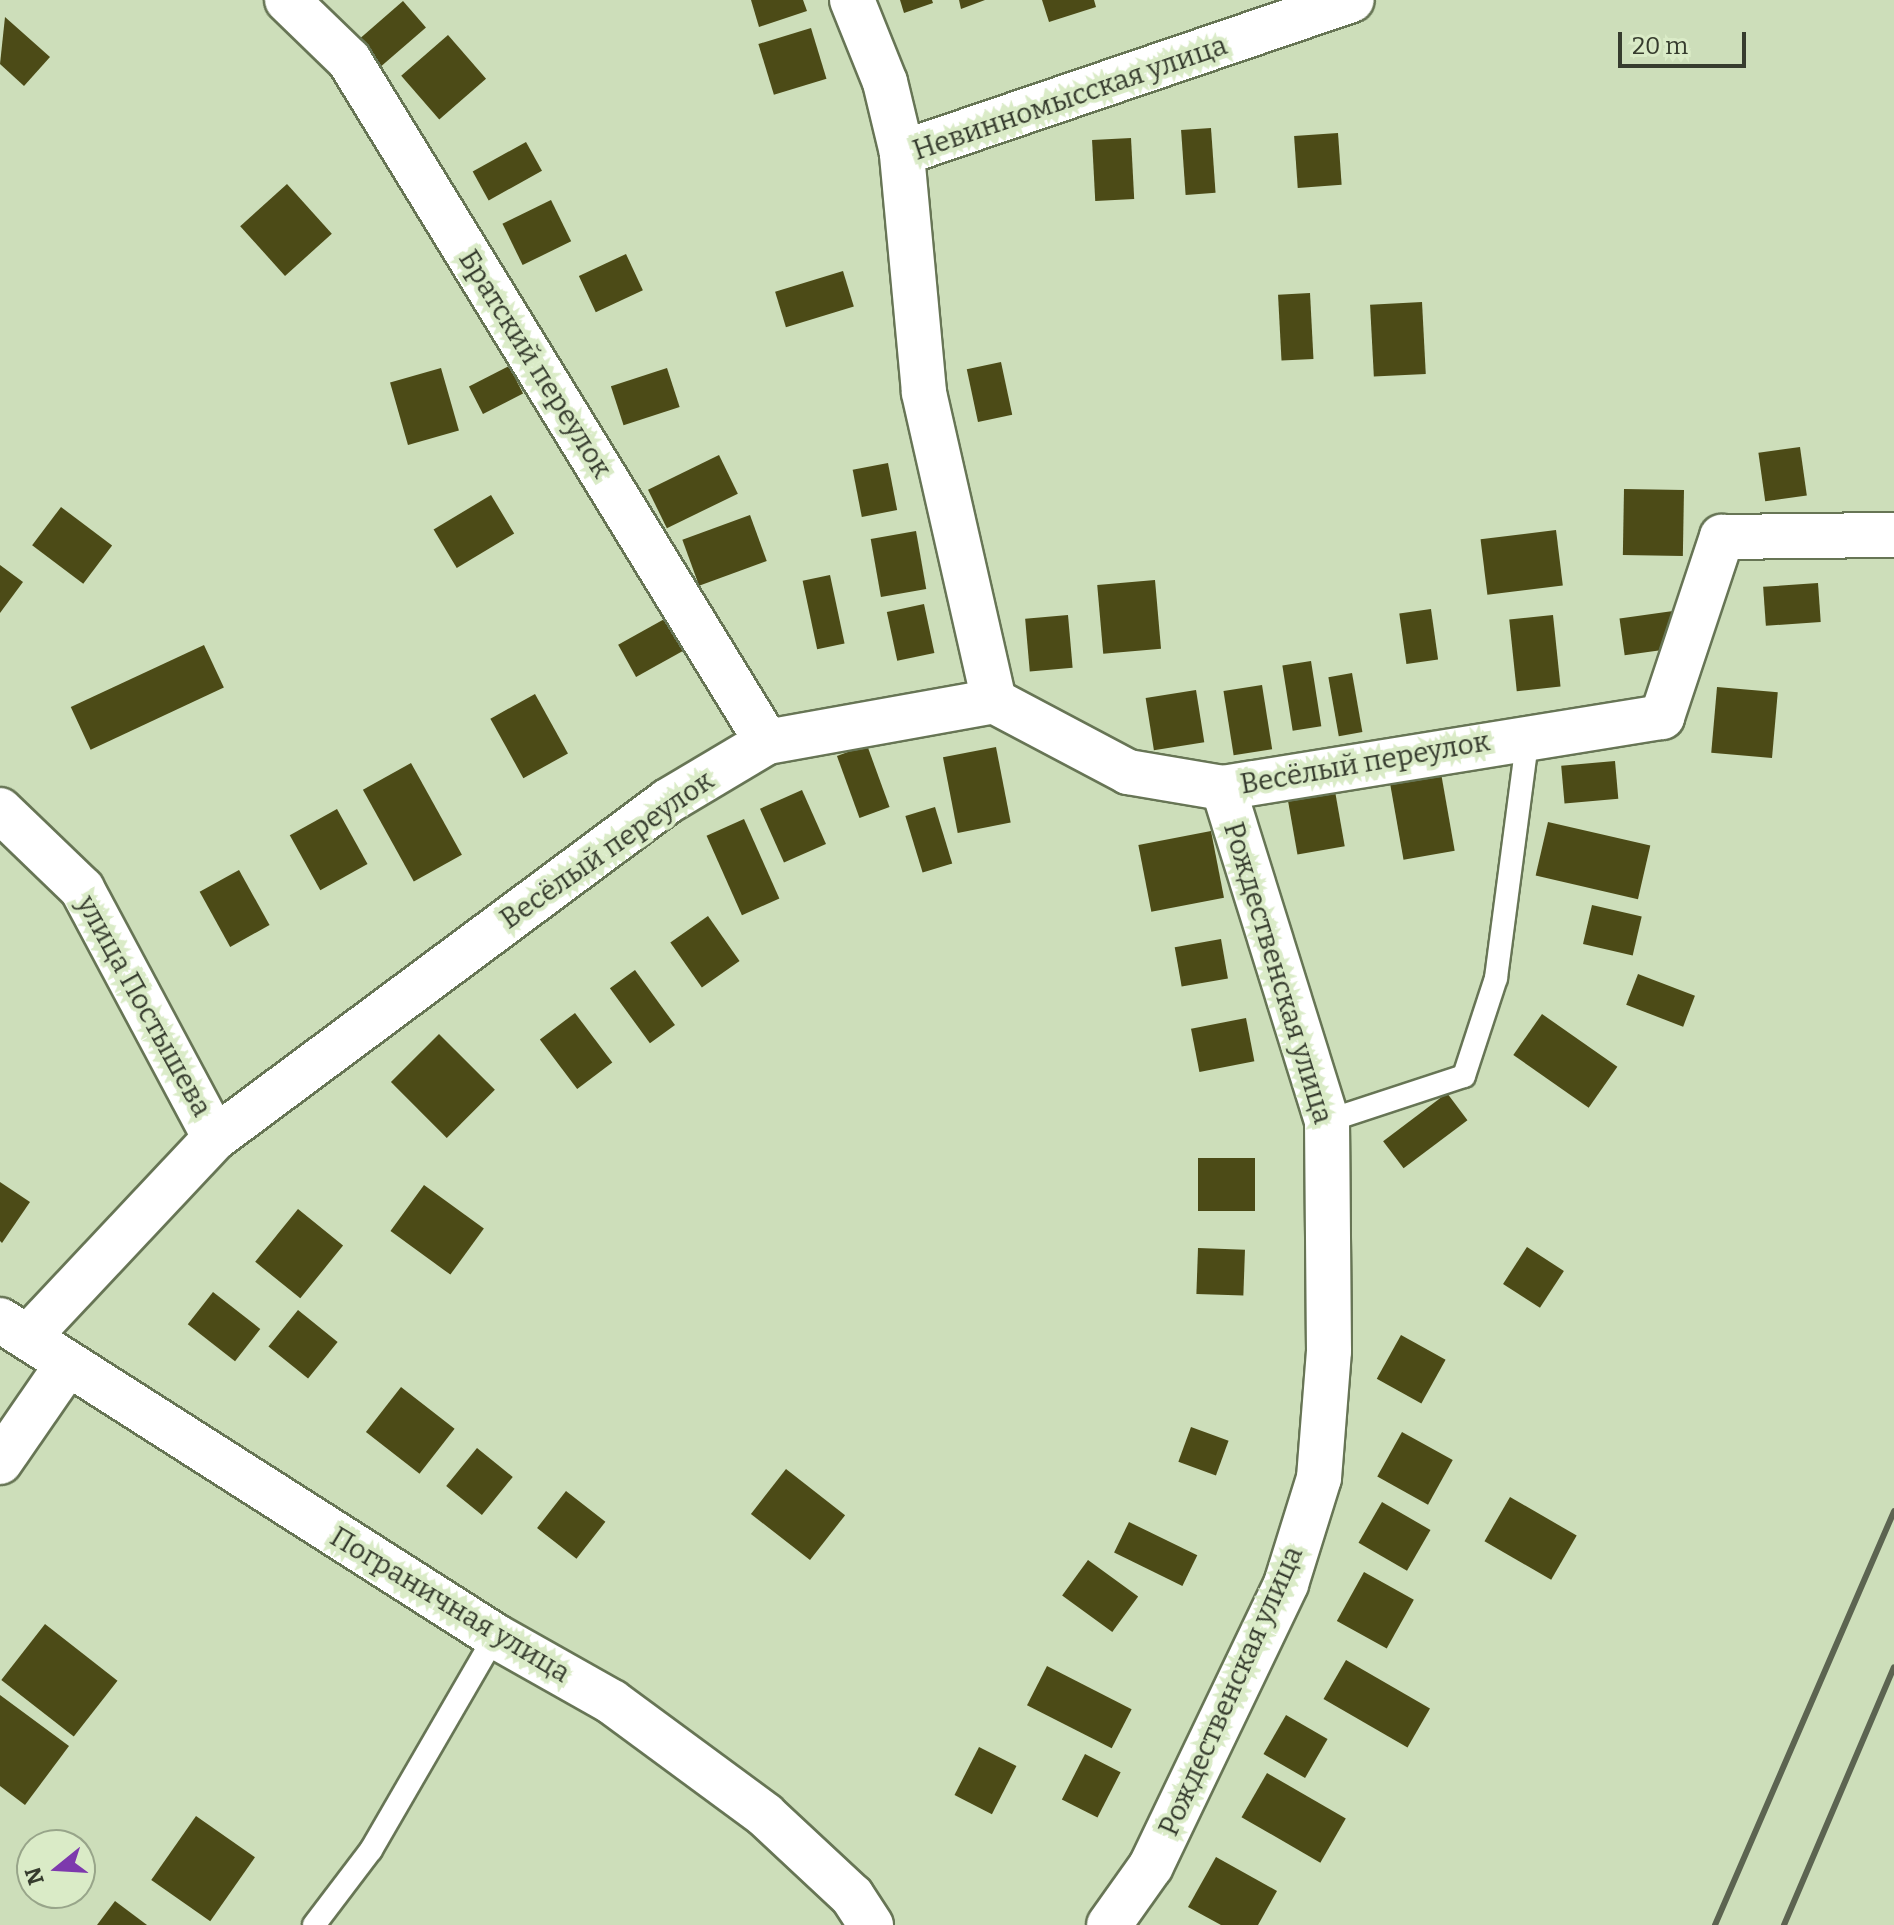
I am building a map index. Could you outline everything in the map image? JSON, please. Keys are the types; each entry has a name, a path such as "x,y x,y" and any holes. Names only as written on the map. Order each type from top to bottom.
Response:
{"street":[{"name":"Братский переулок","path":"287,0 349,60 767,742"},
{"path":"852,0 885,82 902,153"},
{"name":"Невинномысская улица","path":"994,701 924,392 902,153 1352,0"},
{"name":"Весёлый переулок","path":"14,1329 215,1138 668,801 767,742 994,701 1128,772 1223,788 1528,734 1662,717 1722,537 1894,535"},
{"name":"Рождественская улица","path":"1109,1925 1151,1866 1280,1597 1319,1478 1329,1351 1327,1121 1223,788"},
{"name":"улица Постышева","path":"0,810 82,889 215,1138"},
{"name":"Пограничная улица","path":"14,1329 495,1636 612,1702 765,1815 852,1896 871,1925"},
{"path":"0,1462 67,1365"}],"lane":[{"path":"1327,1121 1464,1076 1496,978 1528,734"},
{"path":"314,1925 371,1850 495,1636"}],"building":[{"path":"751,0 803,0 807,11 759,27"},
{"path":"900,0 932,0 933,3 904,13"},
{"path":"959,0 985,0 961,9"},
{"path":"1042,0 1094,0 1096,7 1049,22"},
{"path":"403,1 426,27 381,66 358,40"},
{"path":"5,17 50,57 24,86 0,64"},
{"path":"811,28 826,79 774,95 758,44"},
{"path":"448,35 486,79 439,119 401,76"},
{"path":"1211,128 1216,193 1186,195 1181,130"},
{"path":"1338,133 1342,185 1298,188 1294,136"},
{"path":"1131,138 1134,199 1095,201 1092,140"},
{"path":"526,142 542,171 489,200 473,172"},
{"path":"287,184 332,234 285,276 240,226"},
{"path":"551,200 571,241 523,265 502,224"},
{"path":"626,254 643,290 596,312 579,276"},
{"path":"843,271 854,306 786,327 775,292"},
{"path":"1310,293 1313,359 1281,361 1278,295"},
{"path":"1422,302 1426,374 1374,377 1370,305"},
{"path":"1001,362 1012,415 978,422 967,369"},
{"path":"509,366 523,394 483,414 469,386"},
{"path":"441,368 459,430 408,445 390,383"},
{"path":"667,368 680,407 624,425 611,386"},
{"path":"1800,447 1807,496 1765,501 1758,453"},
{"path":"719,455 738,494 667,528 648,490"},
{"path":"888,463 897,510 862,517 853,470"},
{"path":"1624,489 1684,490 1683,556 1623,555"},
{"path":"491,495 514,534 457,568 434,530"},
{"path":"61,507 112,546 83,584 32,545"},
{"path":"750,515 767,561 699,586 682,540"},
{"path":"1556,530 1563,586 1487,595 1481,539"},
{"path":"916,531 926,589 881,597 871,539"},
{"path":"0,565 23,582 0,613"},
{"path":"830,575 845,643 817,649 803,581"},
{"path":"1155,580 1161,649 1103,654 1097,585"},
{"path":"1818,583 1821,622 1766,626 1763,587"},
{"path":"924,604 934,653 897,661 887,612"},
{"path":"1431,609 1438,660 1406,664 1399,613"},
{"path":"1673,611 1678,648 1625,655 1620,619"},
{"path":"1068,615 1073,668 1030,672 1025,619"},
{"path":"1553,615 1561,687 1517,691 1509,620"},
{"path":"668,617 686,649 636,677 618,645"},
{"path":"204,645 224,688 91,750 71,707"},
{"path":"1311,661 1321,726 1293,731 1282,666"},
{"path":"1352,673 1362,732 1339,736 1328,677"},
{"path":"1262,685 1272,749 1234,755 1223,691"},
{"path":"1717,687 1778,692 1772,758 1711,753"},
{"path":"1196,690 1204,742 1154,750 1146,698"},
{"path":"535,694 568,753 523,778 490,719"},
{"path":"867,745 890,807 860,818 837,756"},
{"path":"996,747 1011,823 958,833 943,757"},
{"path":"1615,761 1618,799 1565,804 1561,766"},
{"path":"411,763 462,855 414,881 363,790"},
{"path":"1441,773 1455,851 1404,860 1390,782"},
{"path":"802,790 826,844 784,863 760,809"},
{"path":"1335,791 1345,846 1297,854 1288,799"},
{"path":"935,807 952,863 923,872 905,816"},
{"path":"337,809 368,864 320,890 290,835"},
{"path":"744,819 779,898 742,915 707,836"},
{"path":"1548,822 1650,846 1638,899 1536,876"},
{"path":"1211,831 1224,898 1151,912 1138,845"},
{"path":"239,870 270,925 230,947 200,892"},
{"path":"1592,905 1642,916 1633,955 1583,944"},
{"path":"708,916 740,961 702,987 670,942"},
{"path":"1221,939 1228,978 1182,987 1175,947"},
{"path":"635,970 675,1025 650,1043 610,988"},
{"path":"1638,974 1695,996 1683,1027 1626,1005"},
{"path":"575,1013 612,1063 577,1089 540,1039"},
{"path":"1542,1014 1617,1067 1589,1108 1513,1055"},
{"path":"1246,1018 1254,1061 1199,1072 1191,1029"},
{"path":"439,1034 495,1090 447,1138 391,1082"},
{"path":"1447,1093 1467,1120 1404,1168 1383,1141"},
{"path":"1198,1158 1255,1158 1255,1211 1198,1211"},
{"path":"0,1182 30,1202 2,1243 0,1241"},
{"path":"424,1185 484,1228 450,1275 390,1231"},
{"path":"298,1209 343,1246 300,1298 255,1262"},
{"path":"1527,1247 1564,1271 1540,1308 1503,1284"},
{"path":"1198,1248 1245,1250 1243,1296 1196,1294"},
{"path":"213,1292 260,1329 235,1361 188,1324"},
{"path":"298,1310 338,1342 308,1379 268,1347"},
{"path":"1401,1335 1446,1360 1421,1403 1377,1379"},
{"path":"401,1387 455,1429 419,1474 366,1432"},
{"path":"1191,1427 1229,1441 1216,1475 1178,1462"},
{"path":"1402,1432 1453,1460 1428,1505 1377,1477"},
{"path":"477,1448 513,1477 482,1515 446,1486"},
{"path":"786,1469 845,1515 810,1560 751,1514"},
{"path":"566,1491 605,1522 576,1559 537,1528"},
{"path":"1510,1497 1577,1536 1551,1580 1484,1541"},
{"path":"1382,1502 1430,1530 1407,1571 1358,1543"},
{"path":"1129,1522 1197,1555 1182,1586 1114,1553"},
{"path":"1088,1560 1138,1596 1112,1632 1062,1596"},
{"path":"1364,1572 1414,1600 1387,1649 1337,1621"},
{"path":"45,1624 117,1681 74,1737 1,1680"},
{"path":"1346,1660 1430,1708 1408,1747 1324,1699"},
{"path":"1047,1666 1132,1709 1112,1748 1027,1705"},
{"path":"0,1695 69,1746 25,1805 0,1786"},
{"path":"1286,1715 1328,1739 1305,1778 1264,1754"},
{"path":"979,1747 1016,1766 992,1814 954,1795"},
{"path":"1085,1754 1121,1772 1097,1818 1062,1799"},
{"path":"1267,1773 1346,1818 1320,1863 1242,1817"},
{"path":"196,1816 255,1857 210,1921 151,1880"},
{"path":"1216,1857 1277,1891 1258,1925 1221,1925 1188,1907"},
{"path":"115,1901 147,1925 97,1925"}],"railway":[{"path":"1715,1925 1894,1511"},
{"path":"1784,1925 1894,1667"}]}
